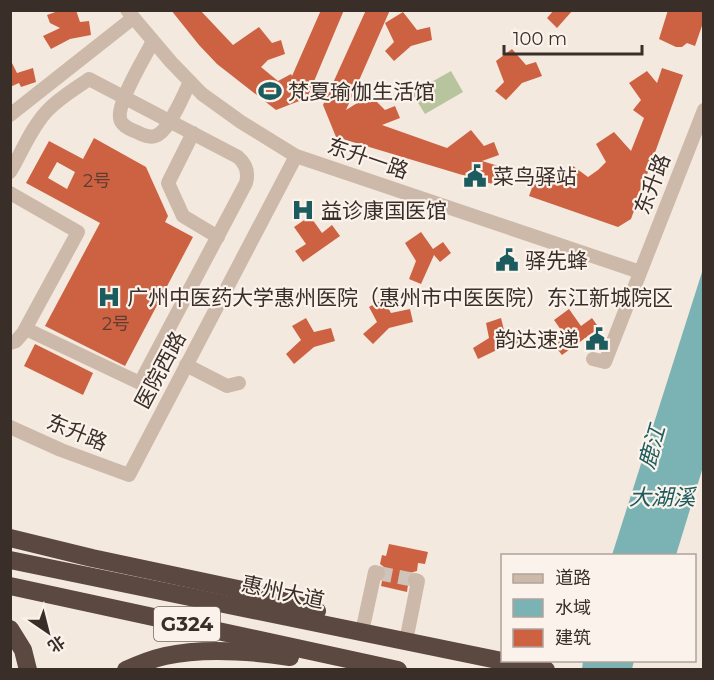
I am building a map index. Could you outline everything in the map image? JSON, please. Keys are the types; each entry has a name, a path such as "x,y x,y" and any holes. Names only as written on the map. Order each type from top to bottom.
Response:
{"highway":[{"path":"10,538 252,592 342,618 362,632"},
{"name":"惠州大道","path":"10,560 501,660"},
{"name":"G324","path":"10,586 398,669"},
{"path":"10,629 23,650 28,669"},
{"path":"126,669 168,656 229,651 321,661 364,662"},
{"name":"惠州大道","path":"511,662 546,669"}],"street":[{"name":"东升一路","path":"130,14 190,82 228,113 296,156 640,272"},
{"path":"10,115 130,14"},
{"path":"153,41 124,97 119,117 122,124 145,136 153,137 162,132 190,82"},
{"path":"10,172 44,115 51,107 89,79 238,157 248,171 246,183 140,383 26,329"},
{"name":"东升路","path":"593,359 605,362 704,110"},
{"path":"193,133 168,183 183,216 218,237"},
{"name":"医院西路","path":"129,475 296,156"},
{"path":"10,193 78,232 26,329 19,339 10,343"},
{"path":"186,365 227,386 239,383"},
{"name":"东升路","path":"10,427 61,450 129,475"},
{"path":"362,632 375,572 378,573"},
{"path":"406,641 418,581 415,580"}],"green space":[{"path":"451,71 463,92 425,114 412,93"}],"water":[{"name":"大湖溪","path":"703,269 703,467 676,554 612,554"},
{"path":"583,662 634,662 632,669 582,669"}],"building":[{"path":"61,10 76,10 80,22 89,21 91,35 70,39 51,49 43,36 60,28 50,23 47,15"},
{"path":"171,10 200,10 233,45 259,27 272,43 281,40 285,54 268,60 261,67 278,81 291,74 292,76 321,10 344,10 307,98 276,110 217,64"},
{"path":"366,10 390,10 346,110 370,95 385,110 395,106 400,118 382,125 447,148 471,130 484,146 494,142 499,155 482,161 505,168 499,186 336,137 323,105"},
{"path":"554,10 573,10 557,28 547,18"},
{"path":"668,10 704,10 704,20 695,46 687,43 682,47 676,47 659,39"},
{"path":"403,12 417,30 430,27 432,40 411,46 394,61 385,51 394,42 385,23"},
{"path":"512,49 526,65 536,62 542,76 522,83 506,100 495,91 504,82 496,61"},
{"path":"10,59 17,73 33,68 36,82 21,87 19,83 10,87"},
{"path":"662,68 683,75 631,219 618,227 529,196 536,177 556,184 573,166 588,177 598,170 606,162 596,144 614,132 631,151 644,118 633,110 641,100 629,83 647,71 657,83"},
{"path":"94,138 146,167 168,216 165,222 193,237 125,366 45,326 100,223 26,183 49,141 83,159","holes":["57,162 75,172 67,189 48,178"]},
{"path":"310,216 322,233 332,225 340,236 303,262 295,251 306,244 294,227"},
{"path":"421,232 433,249 443,242 451,253 440,262 434,255 421,284 409,279 416,261 405,243"},
{"path":"383,299 391,313 410,309 413,322 389,328 373,344 363,334 377,322 369,307"},
{"path":"569,309 581,326 592,318 599,328 562,355 554,345 566,337 554,320"},
{"path":"306,318 314,332 331,328 335,341 314,347 294,364 286,354 301,340 292,326"},
{"path":"501,318 505,334 523,334 523,348 501,348 478,359 473,348 489,338 486,323"},
{"path":"35,344 93,373 83,395 24,366"},
{"path":"389,544 428,552 425,564 418,563 417,571 410,573 407,577 407,592 381,586 387,572 380,564 382,555 386,556"}],"tunnel":[{"path":"378,573 415,580"}],"place":[{"name":"梵夏瑜伽生活馆","path":"270,91"},
{"name":"菜鸟驿站","path":"475,176"},
{"name":"益诊康国医馆","path":"303,210"},
{"name":"驿先蜂","path":"507,260"},
{"name":"广州中医药大学惠州医院（惠州市中医医院）东江新城院区","path":"109,297"},
{"name":"韵达速递","path":"597,339"}],"water label":[{"name":"鹿江","path":"652,447"}]}
